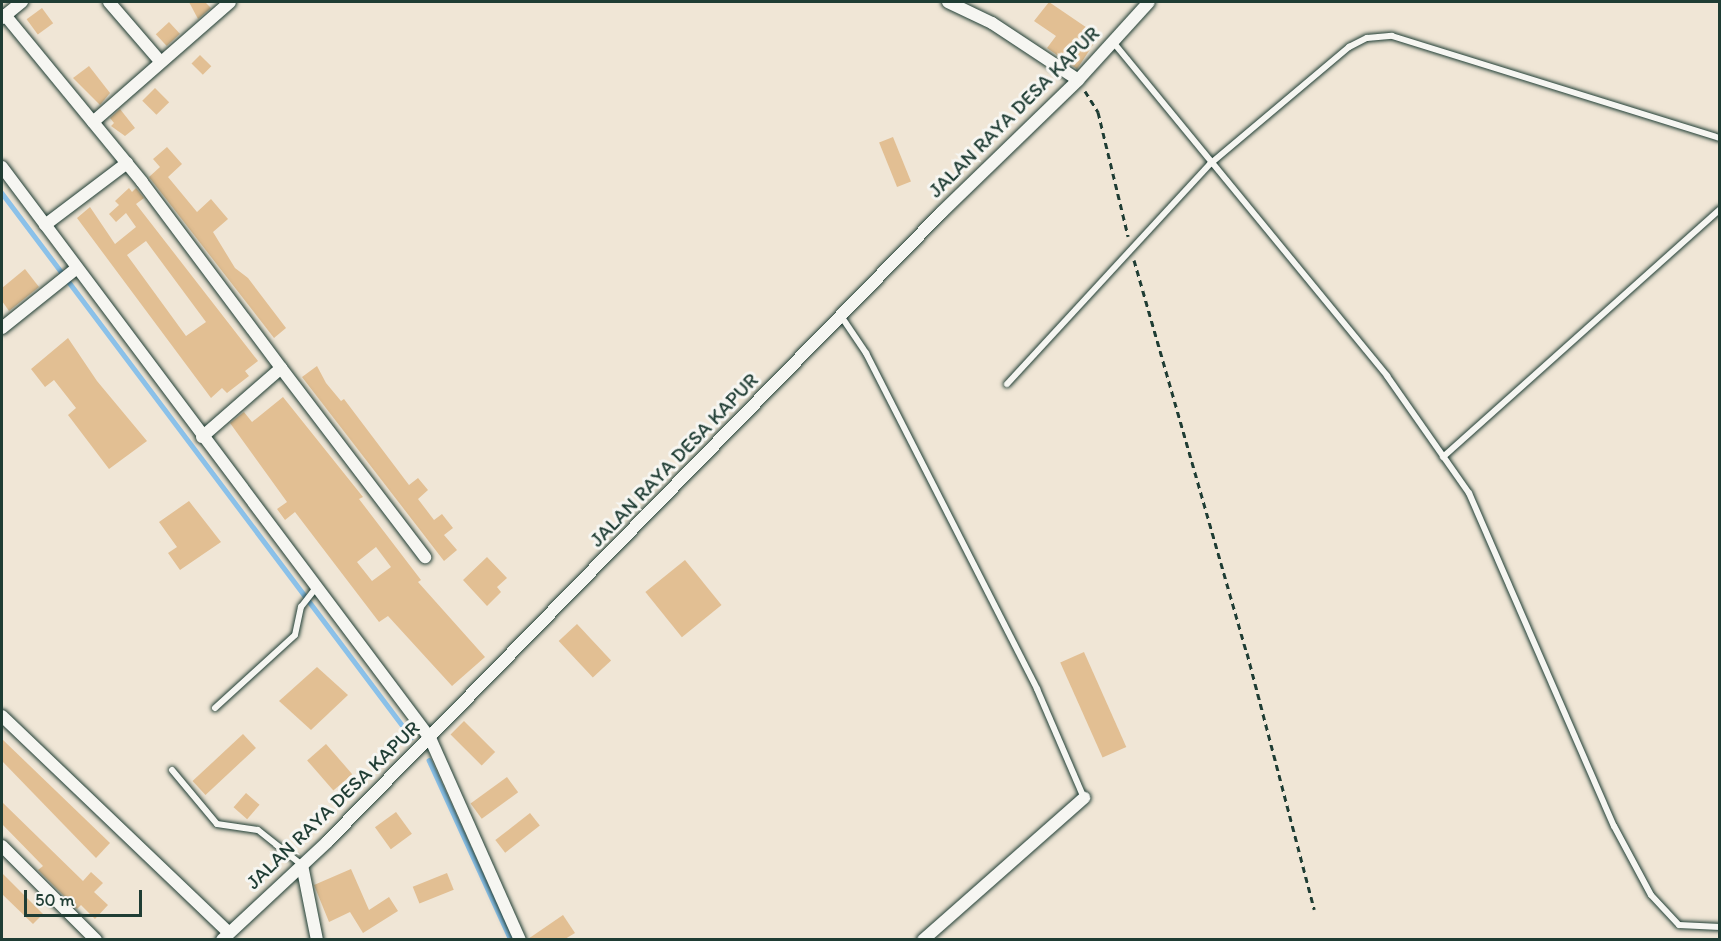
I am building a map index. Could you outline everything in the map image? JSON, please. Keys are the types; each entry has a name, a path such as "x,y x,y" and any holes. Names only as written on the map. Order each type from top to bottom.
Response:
{"street":[{"path":"22,2 3,16 127,164 425,557"},
{"path":"108,2 160,61"},
{"path":"93,122 230,2"},
{"path":"948,2 992,23 1078,80"},
{"name":"JALAN RAYA DESA KAPUR","path":"225,936 302,865 430,738 841,316 1078,80 1149,2"},
{"path":"45,225 127,164"},
{"path":"2,167 315,590 430,738 520,939"},
{"path":"2,328 76,268"},
{"path":"202,437 281,368"},
{"path":"2,716 225,936"},
{"path":"922,939 1084,798"},
{"path":"2,846 96,939"},
{"path":"302,865 317,939"}],"lane":[{"path":"1007,384 1210,164 1348,47 1367,38 1392,36 1719,138"},
{"path":"1113,42 1210,164 1387,376 1469,493 1614,826 1651,895 1679,925 1719,927"},
{"path":"1443,457 1719,209"},
{"path":"841,316 866,353 1036,689 1084,798"},
{"path":"215,708 295,635 304,602 315,590"},
{"path":"172,770 217,824 258,830 302,865"}],"path":[{"path":"1078,80 1098,112 1131,249 1247,653 1314,909"}],"building":[{"path":"189,2 205,2 211,8 198,19"},
{"path":"1049,2 1099,36 1077,69 1047,48 1056,36 1034,21"},
{"path":"42,8 53,23 38,35 27,19"},
{"path":"169,22 180,34 167,46 156,34"},
{"path":"200,55 211,66 203,75 192,63"},
{"path":"89,66 110,93 100,105 73,78"},
{"path":"155,88 169,102 156,115 142,101"},
{"path":"120,109 135,128 125,136 111,126 114,123 110,118"},
{"path":"893,137 911,182 897,187 879,143"},
{"path":"167,147 182,164 168,177 197,212 211,199 228,219 213,232 235,268 248,278 286,328 274,338 149,177 160,167 153,159"},
{"path":"129,188 132,192 136,188 144,198 136,204 258,361 245,371 249,376 227,393 222,388 211,398 77,218 90,207 115,244 136,227 126,213 116,222 109,214 119,205 115,201","holes":["146,241 206,322 186,336 127,255"]},
{"path":"25,269 39,287 9,311 2,301 2,288"},
{"path":"68,338 97,381 147,441 109,469 68,415 76,408 54,380 45,387 31,369"},
{"path":"317,366 326,383 341,401 344,399 409,485 418,478 428,490 418,499 434,520 442,514 453,528 444,535 457,550 444,561 302,377"},
{"path":"283,397 363,497 359,499 421,580 418,582 485,657 452,686 388,616 379,622 295,512 285,520 277,509 287,502 230,423 244,412 252,422","holes":["376,547 391,567 372,581 357,562"]},
{"path":"189,501 221,542 180,570 168,553 177,547 159,522"},
{"path":"487,557 507,578 497,587 501,592 487,606 463,580"},
{"path":"685,560 722,605 682,637 645,592"},
{"path":"577,624 611,661 593,678 559,641"},
{"path":"1084,652 1126,747 1103,758 1060,663"},
{"path":"317,667 348,695 311,730 279,701"},
{"path":"464,721 495,752 482,766 451,734"},
{"path":"243,734 256,748 205,795 193,781"},
{"path":"2,739 110,843 96,858 2,761"},
{"path":"326,744 352,774 333,791 307,760"},
{"path":"507,777 518,792 482,819 471,803"},
{"path":"246,793 260,805 247,819 234,807"},
{"path":"2,802 83,881 91,872 103,883 94,892 108,905 95,919 81,905 77,909 38,870 43,866 2,824"},
{"path":"396,812 412,834 391,849 375,827"},
{"path":"530,813 540,826 505,853 495,840"},
{"path":"351,869 369,910 389,897 398,911 363,933 350,912 329,922 314,885"},
{"path":"2,873 43,914 33,924 2,894"},
{"path":"447,873 454,890 419,904 413,887"},
{"path":"563,915 575,933 565,939 528,939"}],"waterway":[{"path":"2,193 411,737"},
{"path":"429,760 511,940"}]}
